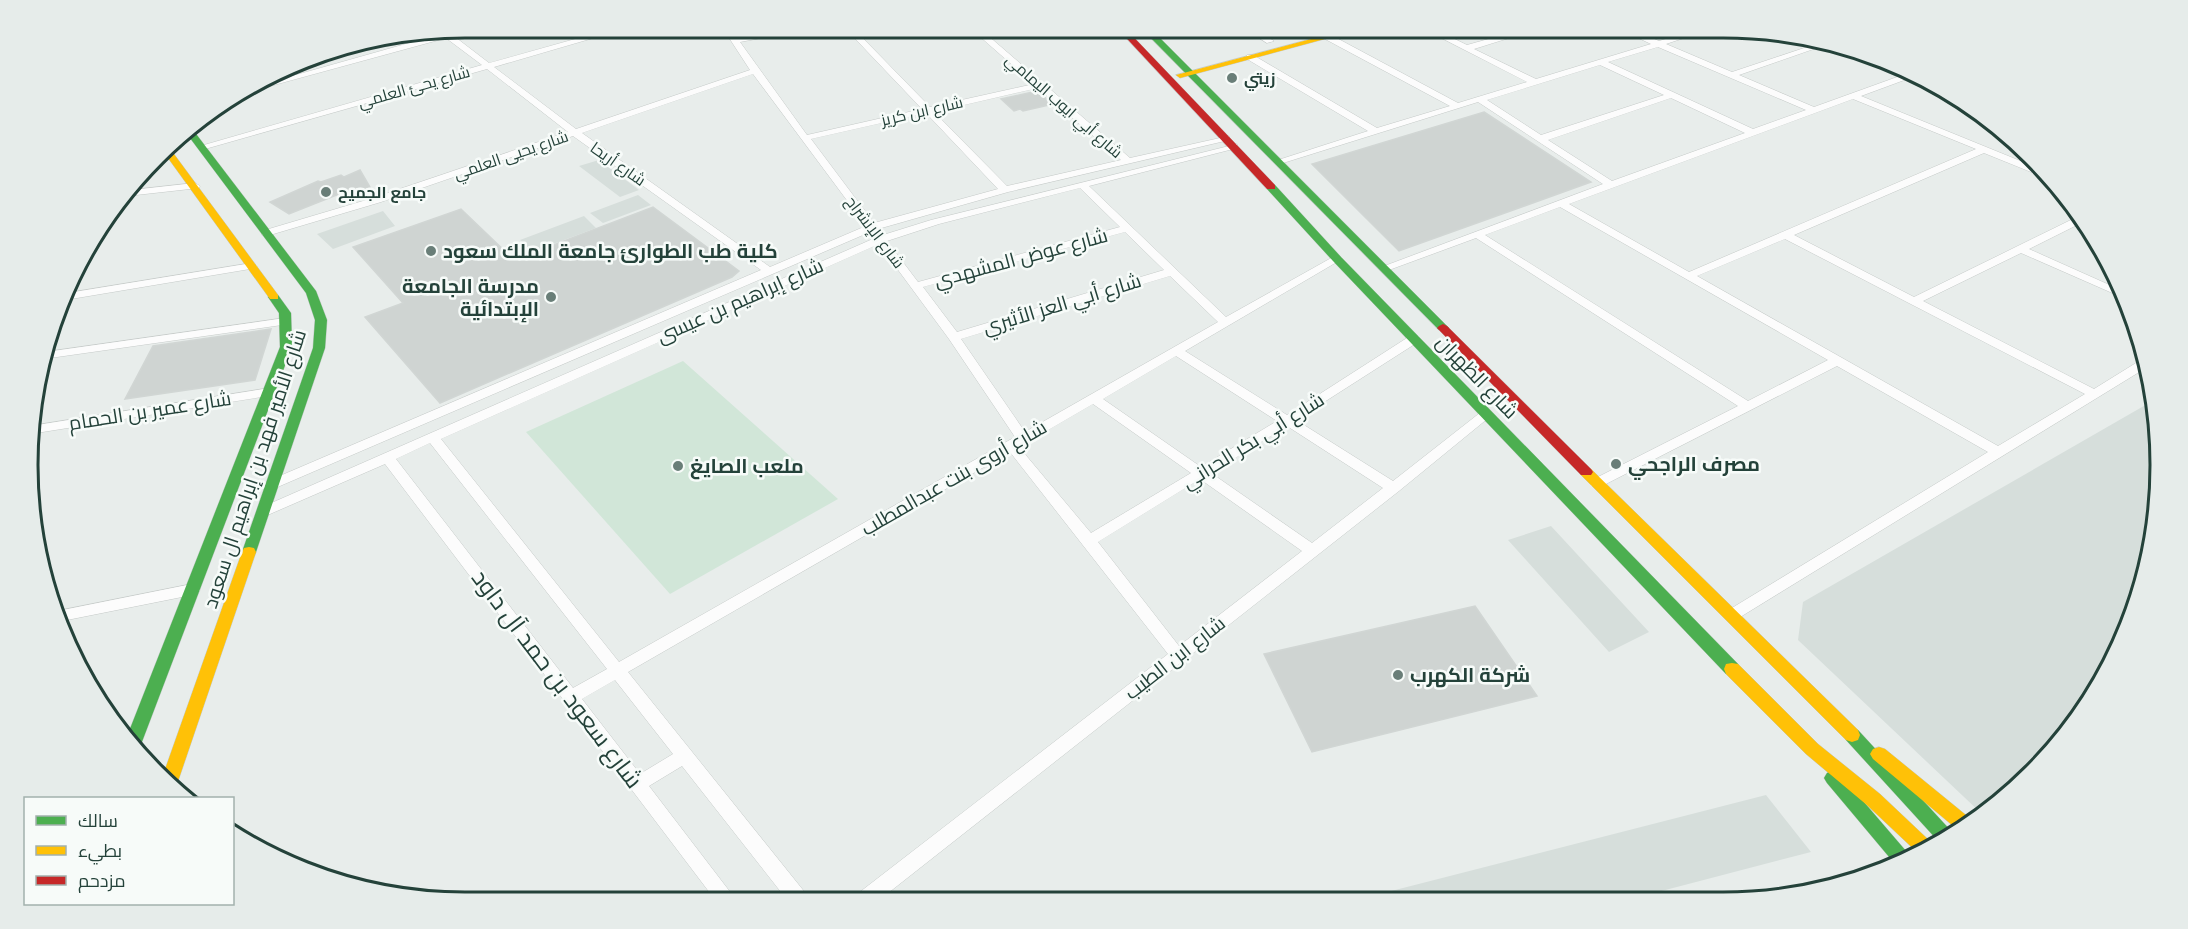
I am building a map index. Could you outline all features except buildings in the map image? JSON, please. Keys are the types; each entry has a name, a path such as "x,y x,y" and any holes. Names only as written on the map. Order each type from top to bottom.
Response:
{"main road":[{"name":"شارع الظهران","path":"1131,38 1486,415 1812,749"},
{"name":"شارع الظهران","path":"1156,38 1597,483 1848,731"},
{"path":"1165,74 1270,41 1289,38"},
{"path":"1187,68 1250,57 1308,38"},
{"name":"شارع الأمير فهد بن إبراهيم ال سعود","path":"172,775 265,511 319,348 322,327 320,309 312,293 193,135"},
{"name":"شارع الأمير فهد بن إبراهيم ال سعود","path":"135,736 286,347 285,313 171,155"},
{"path":"1848,731 1923,788 1960,821"},
{"path":"1848,731 1941,832"},
{"path":"1812,749 1874,800 1920,843"},
{"path":"1812,749 1857,807 1898,854"}],"street":[{"name":"شارع أريحا","path":"451,38 575,133 769,271"},
{"name":"شارع يحئ العلمي","path":"202,147 490,66 579,38"},
{"path":"734,40 746,38"},
{"path":"858,38 1005,190"},
{"name":"شارع أبي ايوب اليمامي","path":"986,38 1128,161"},
{"path":"1265,38 1270,41"},
{"path":"1337,38 1457,106"},
{"path":"1447,38 1535,82"},
{"path":"1467,48 1502,38"},
{"path":"1645,38 1814,110"},
{"path":"1280,161 1678,38"},
{"path":"274,83 421,40"},
{"name":"شارع الإنشراح","path":"734,40 755,72 954,337 1017,442 1089,541 1178,656"},
{"path":"1731,75 1814,47"},
{"path":"1250,57 1375,131"},
{"path":"1601,62 1753,133"},
{"name":"شارع يحيى العلمي","path":"266,233 377,200 755,72"},
{"path":"1385,268 1903,78"},
{"name":"شارع ابن كريز","path":"805,138 1040,85"},
{"path":"1540,139 1672,95"},
{"path":"1854,96 2030,168"},
{"path":"1479,99 1611,185"},
{"path":"273,484 872,227 1005,190 1128,161 1230,142"},
{"name":"شارع إبراهيم بن عيسى","path":"265,511 882,239 935,222 1083,186 1230,142"},
{"path":"1689,276 1985,149"},
{"path":"136,192 195,186"},
{"path":"1083,186 1225,323"},
{"path":"1560,203 1998,452"},
{"path":"1914,301 2075,222"},
{"name":"شارع عوض المشهدي","path":"915,286 1126,229"},
{"path":"1476,234 1748,406"},
{"path":"1784,234 2094,394"},
{"path":"2021,249 2113,291"},
{"name":"شارع أروى بنت عبدالمطلب","path":"571,697 1337,259"},
{"path":"72,296 252,266"},
{"name":"شارع أبي العز الأثيري","path":"954,337 1170,272"},
{"path":"52,355 285,321"},
{"name":"شارع أبي بكر الحراني","path":"1089,541 1286,422 1414,339"},
{"path":"1176,351 1394,488"},
{"path":"1597,483 1838,360"},
{"path":"1732,615 2139,367"},
{"name":"شارع عمير بن الحمام","path":"39,429 270,392"},
{"path":"1093,398 1313,551"},
{"name":"شارع ابن الطيب","path":"875,892 1486,415"},
{"path":"432,437 793,892"},
{"name":"شارع سعود بن حمد آل داود","path":"387,457 720,892"},
{"path":"65,615 192,590"},
{"path":"638,784 684,755"}],"shaded area":[{"path":"599,160 639,190 620,197 579,166"},
{"path":"638,195 651,205 603,223 590,213"},
{"path":"383,211 395,226 333,249 317,234"},
{"path":"584,216 596,228 532,252 520,240"},
{"path":"2146,405 2150,437 2150,492 2147,520 2136,575 2118,628 2079,702 2045,746 2005,786 1976,808 1798,640 1803,602"},
{"path":"1551,526 1649,632 1609,652 1508,540"},
{"path":"1766,795 1811,852 1658,892 1387,892"}],"green space":[{"name":"ملعب الصايغ","path":"683,361 838,499 670,594 526,432"}],"traffic: fast":[{"path":"1155,38 1443,328"},
{"path":"193,136 312,293 321,320 319,348 249,552"},
{"path":"1271,187 1337,259 1732,669"},
{"path":"135,736 286,347 285,313 274,297"},
{"path":"1852,735 1941,832"},
{"path":"1833,778 1898,854"}],"traffic: slow":[{"path":"1180,75 1323,38"},
{"path":"171,155 274,297"},
{"path":"1586,472 1852,735"},
{"path":"172,775 249,552"},
{"path":"1732,669 1812,749 1874,800 1920,843"},
{"path":"1879,754 1960,821"}],"traffic: jam":[{"path":"1130,38 1271,187"},
{"path":"1443,328 1586,472"}],"place":[{"name":"زيتي","path":"1232,78"},
{"name":"جامع الجميح","path":"326,192"},
{"name":"كلية طب الطوارئ جامعة الملك سعود","path":"431,251"},
{"name":"مدرسة الجامعة الإبتدائية","path":"551,297"},
{"name":"مصرف الراجحي","path":"1616,464"},
{"name":"ملعب الصايغ","path":"678,466"},
{"name":"شركة الكهرب","path":"1398,675"}]}
